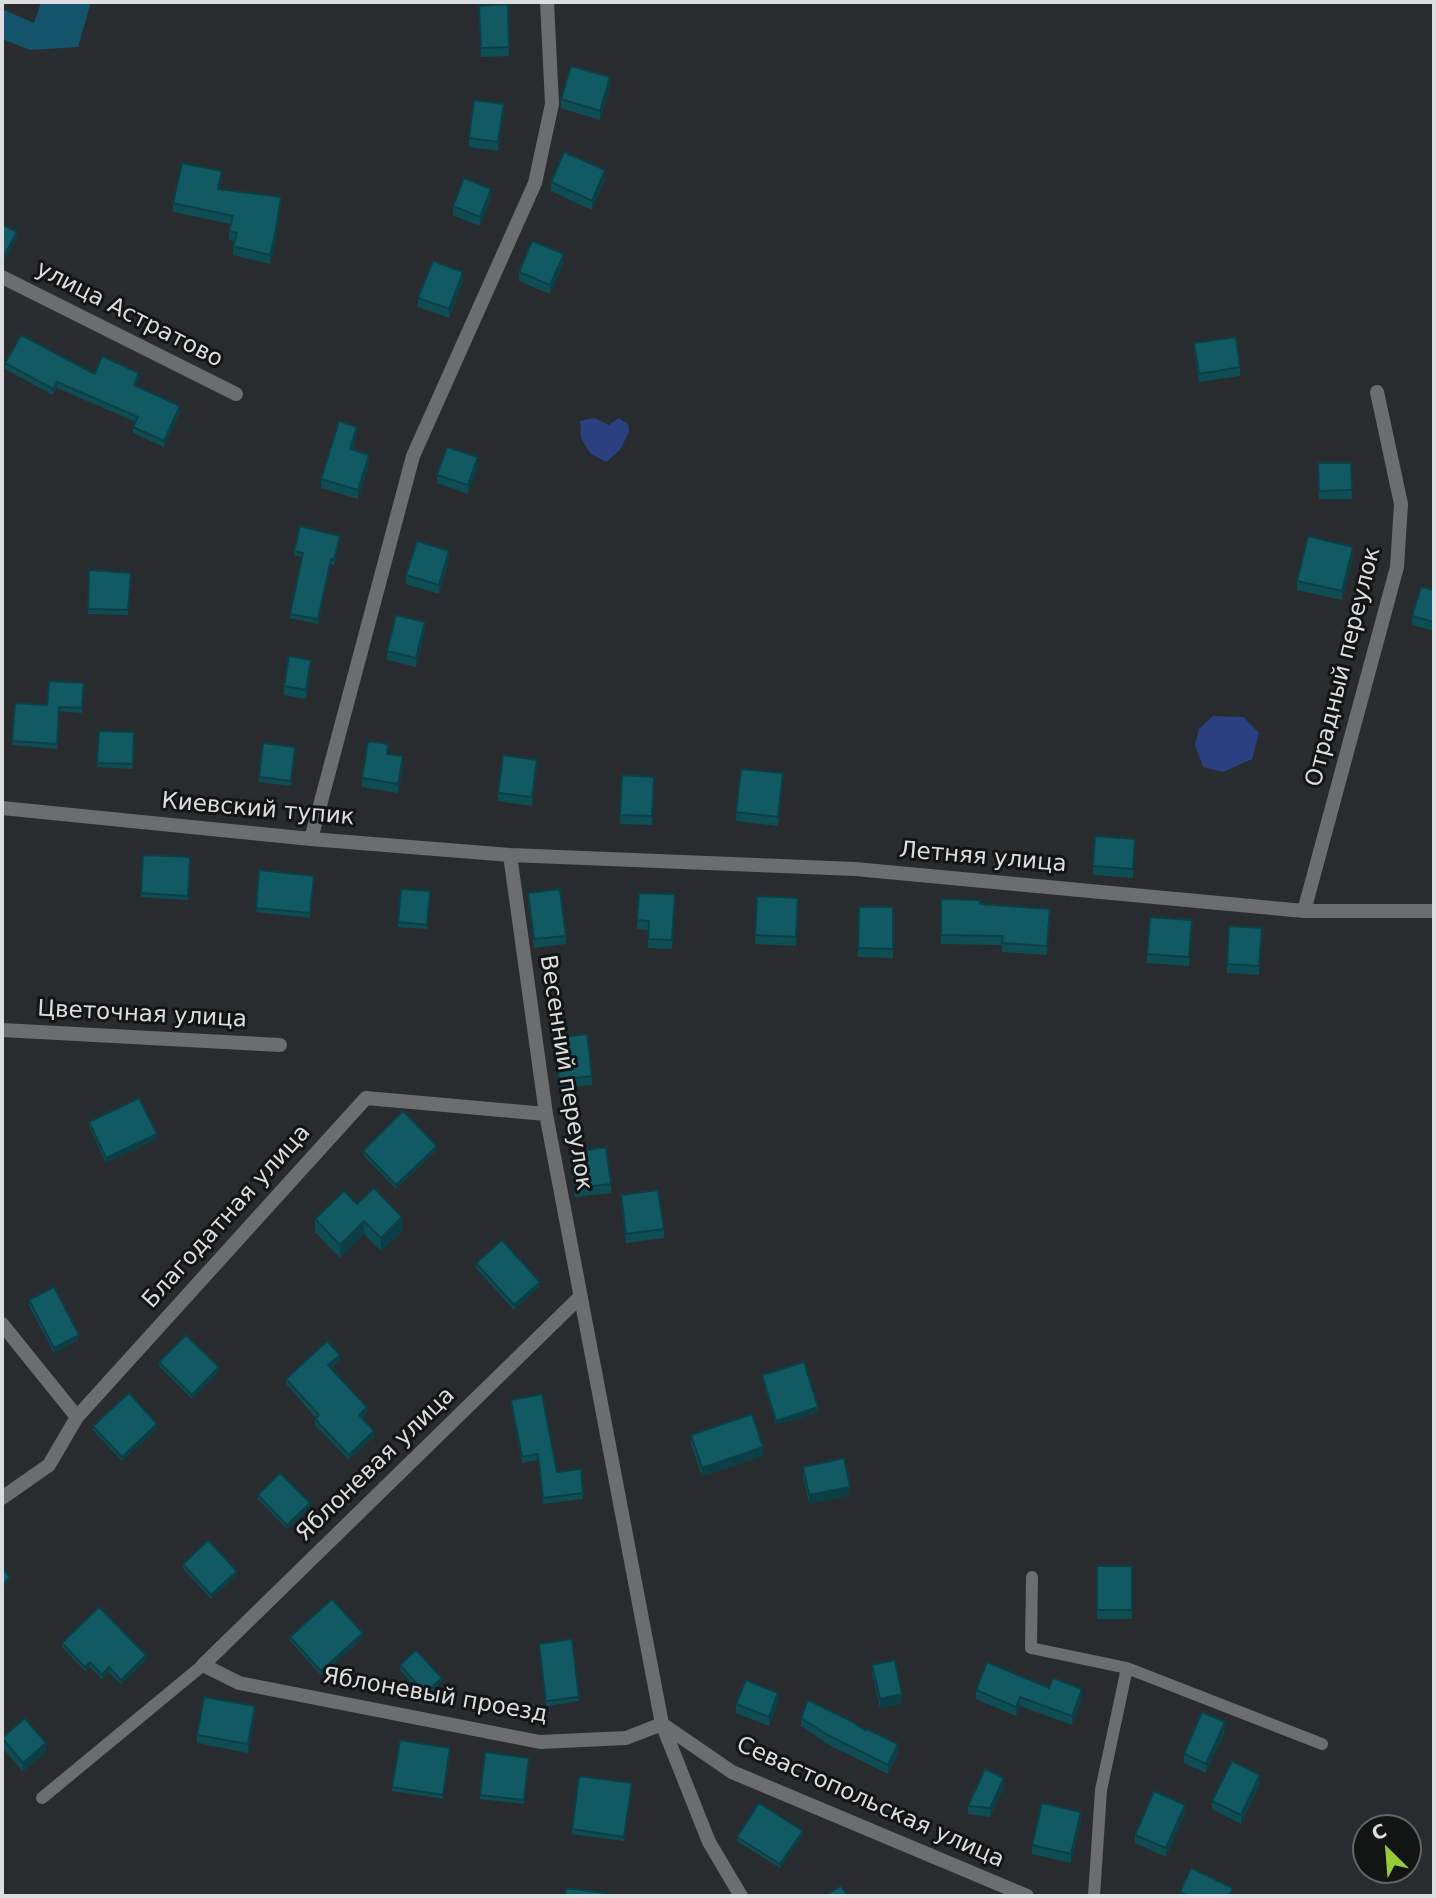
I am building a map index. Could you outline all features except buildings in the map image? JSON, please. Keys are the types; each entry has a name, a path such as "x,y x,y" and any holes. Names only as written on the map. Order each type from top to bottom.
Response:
{"street":[{"path":"311,839 413,456 535,183 552,104 547,2"},
{"name":"улица Астратово","path":"2,276 236,394"},
{"name":"Отрадный переулок","path":"1304,911 1397,567 1401,504 1377,392"},
{"name":"Киевский тупик","path":"2,808 311,839 526,855"},
{"name":"Весенний переулок","path":"510,855 545,1114 662,1724 709,1842 741,1896"},
{"name":"Летняя улица","path":"526,855 855,869 1304,911 1434,911"},
{"name":"Цветочная улица","path":"2,1030 280,1045"},
{"name":"Благодатная улица","path":"2,1498 48,1465 77,1417 366,1098 545,1114"},
{"name":"Яблоневая улица","path":"203,1665 580,1297"},
{"path":"2,1324 77,1417"},
{"name":"Яблоневый проезд","path":"203,1665 239,1683 540,1742 626,1738 662,1724"},
{"name":"Севастопольская улица","path":"662,1724 732,1772 1027,1896"}],"lane":[{"path":"1032,1577 1031,1648 1127,1668 1322,1744"},
{"path":"42,1798 203,1665"},
{"path":"1094,1896 1101,1790 1127,1668"}],"shaded area":[{"path":"41,2 91,2 78,47 30,50 2,39 2,9 34,23"}],"water":[{"path":"594,418 609,425 619,418 628,424 629,432 620,450 606,462 590,453 581,438 580,421"},
{"path":"1213,716 1243,717 1259,733 1252,759 1223,772 1203,767 1195,745 1199,729"}]}
